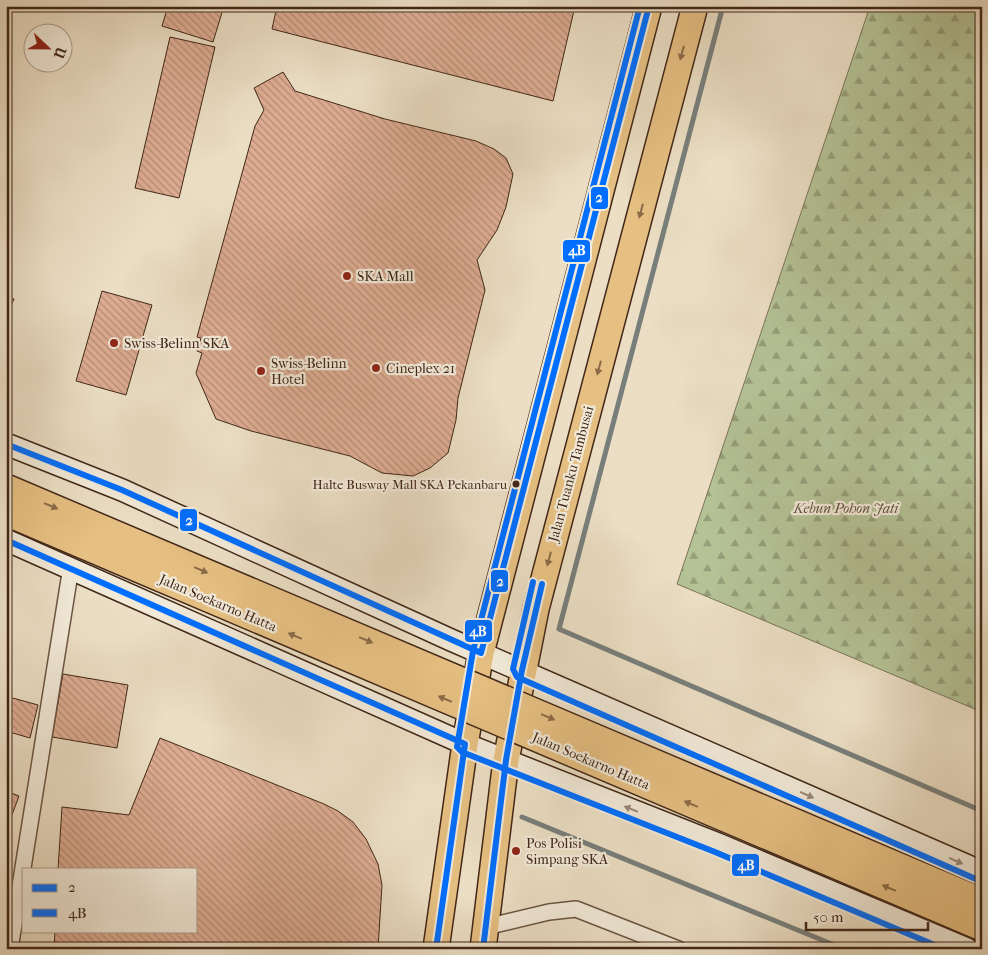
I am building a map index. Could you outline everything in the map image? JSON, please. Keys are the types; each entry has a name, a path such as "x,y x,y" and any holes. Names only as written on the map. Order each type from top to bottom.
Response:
{"main road":[{"path":"436,949 465,744 481,653 649,6"},
{"name":"Jalan Tuanku Tambusai","path":"485,938 506,760 522,670 538,600 695,6"},
{"name":"Jalan Soekarno Hatta","path":"6,487 982,901"},
{"name":"Jalan Soekarno Hatta","path":"6,513 982,928"},
{"path":"481,653 506,760"},
{"path":"465,744 522,670"}],"street":[{"path":"6,444 122,490 481,653 982,872"},
{"path":"6,540 71,567 465,744 533,769 718,844 967,949"},
{"path":"23,868 71,567"},
{"path":"718,844 752,771"},
{"path":"10,949 22,874"},
{"path":"485,938 548,912 576,909 678,949"}],"green space":[{"name":"Kebun Pohon Jati","path":"870,6 982,6 982,712 677,584"}],"building":[{"path":"168,6 224,6 213,42 162,26"},
{"path":"277,6 575,6 553,101 272,29"},
{"path":"170,37 215,47 179,198 135,188"},
{"name":"SKA Mall","path":"283,72 295,91 385,119 476,141 494,149 506,158 513,174 506,207 497,230 477,260 485,290 458,398 456,420 448,453 430,468 413,476 382,473 350,456 251,431 216,419 196,373 202,353 197,351 201,338 197,337 255,126 264,110 254,88"},
{"name":"Swiss-Belinn SKA","path":"102,291 152,305 126,395 76,381"},
{"path":"6,296 14,299 6,317"},
{"path":"63,674 128,685 117,748 52,737"},
{"path":"9,697 38,705 30,738 6,731 6,706"},
{"path":"160,738 338,811 353,822 366,839 378,864 382,885 378,949 54,949 55,932 198,932 198,868 58,868 62,807 129,815"},
{"path":"6,791 19,796 9,823 6,822"}],"waterway":[{"path":"723,6 559,629 982,811"},
{"path":"522,817 844,949"}],"transit line":[{"name":"4B","path":"640,6 473,651 457,747 462,752 715,852 944,949"},
{"name":"2","path":"6,444 122,490 481,653 649,6"},
{"name":"2","path":"6,540 465,744 436,949"},
{"name":"4B","path":"533,582 513,669 517,677 978,880"},
{"name":"2","path":"483,949 506,760 522,670 542,584"}],"place":[{"name":"SKA Mall","path":"347,276"},
{"name":"Swiss-Belinn SKA","path":"114,343"},
{"name":"Cineplex 21","path":"376,368"},
{"name":"Swiss-Belinn Hotel","path":"261,371"},
{"name":"Halte Busway Mall SKA Pekanbaru","path":"516,484"},
{"name":"Pos Polisi Simpang SKA","path":"516,851"}]}
